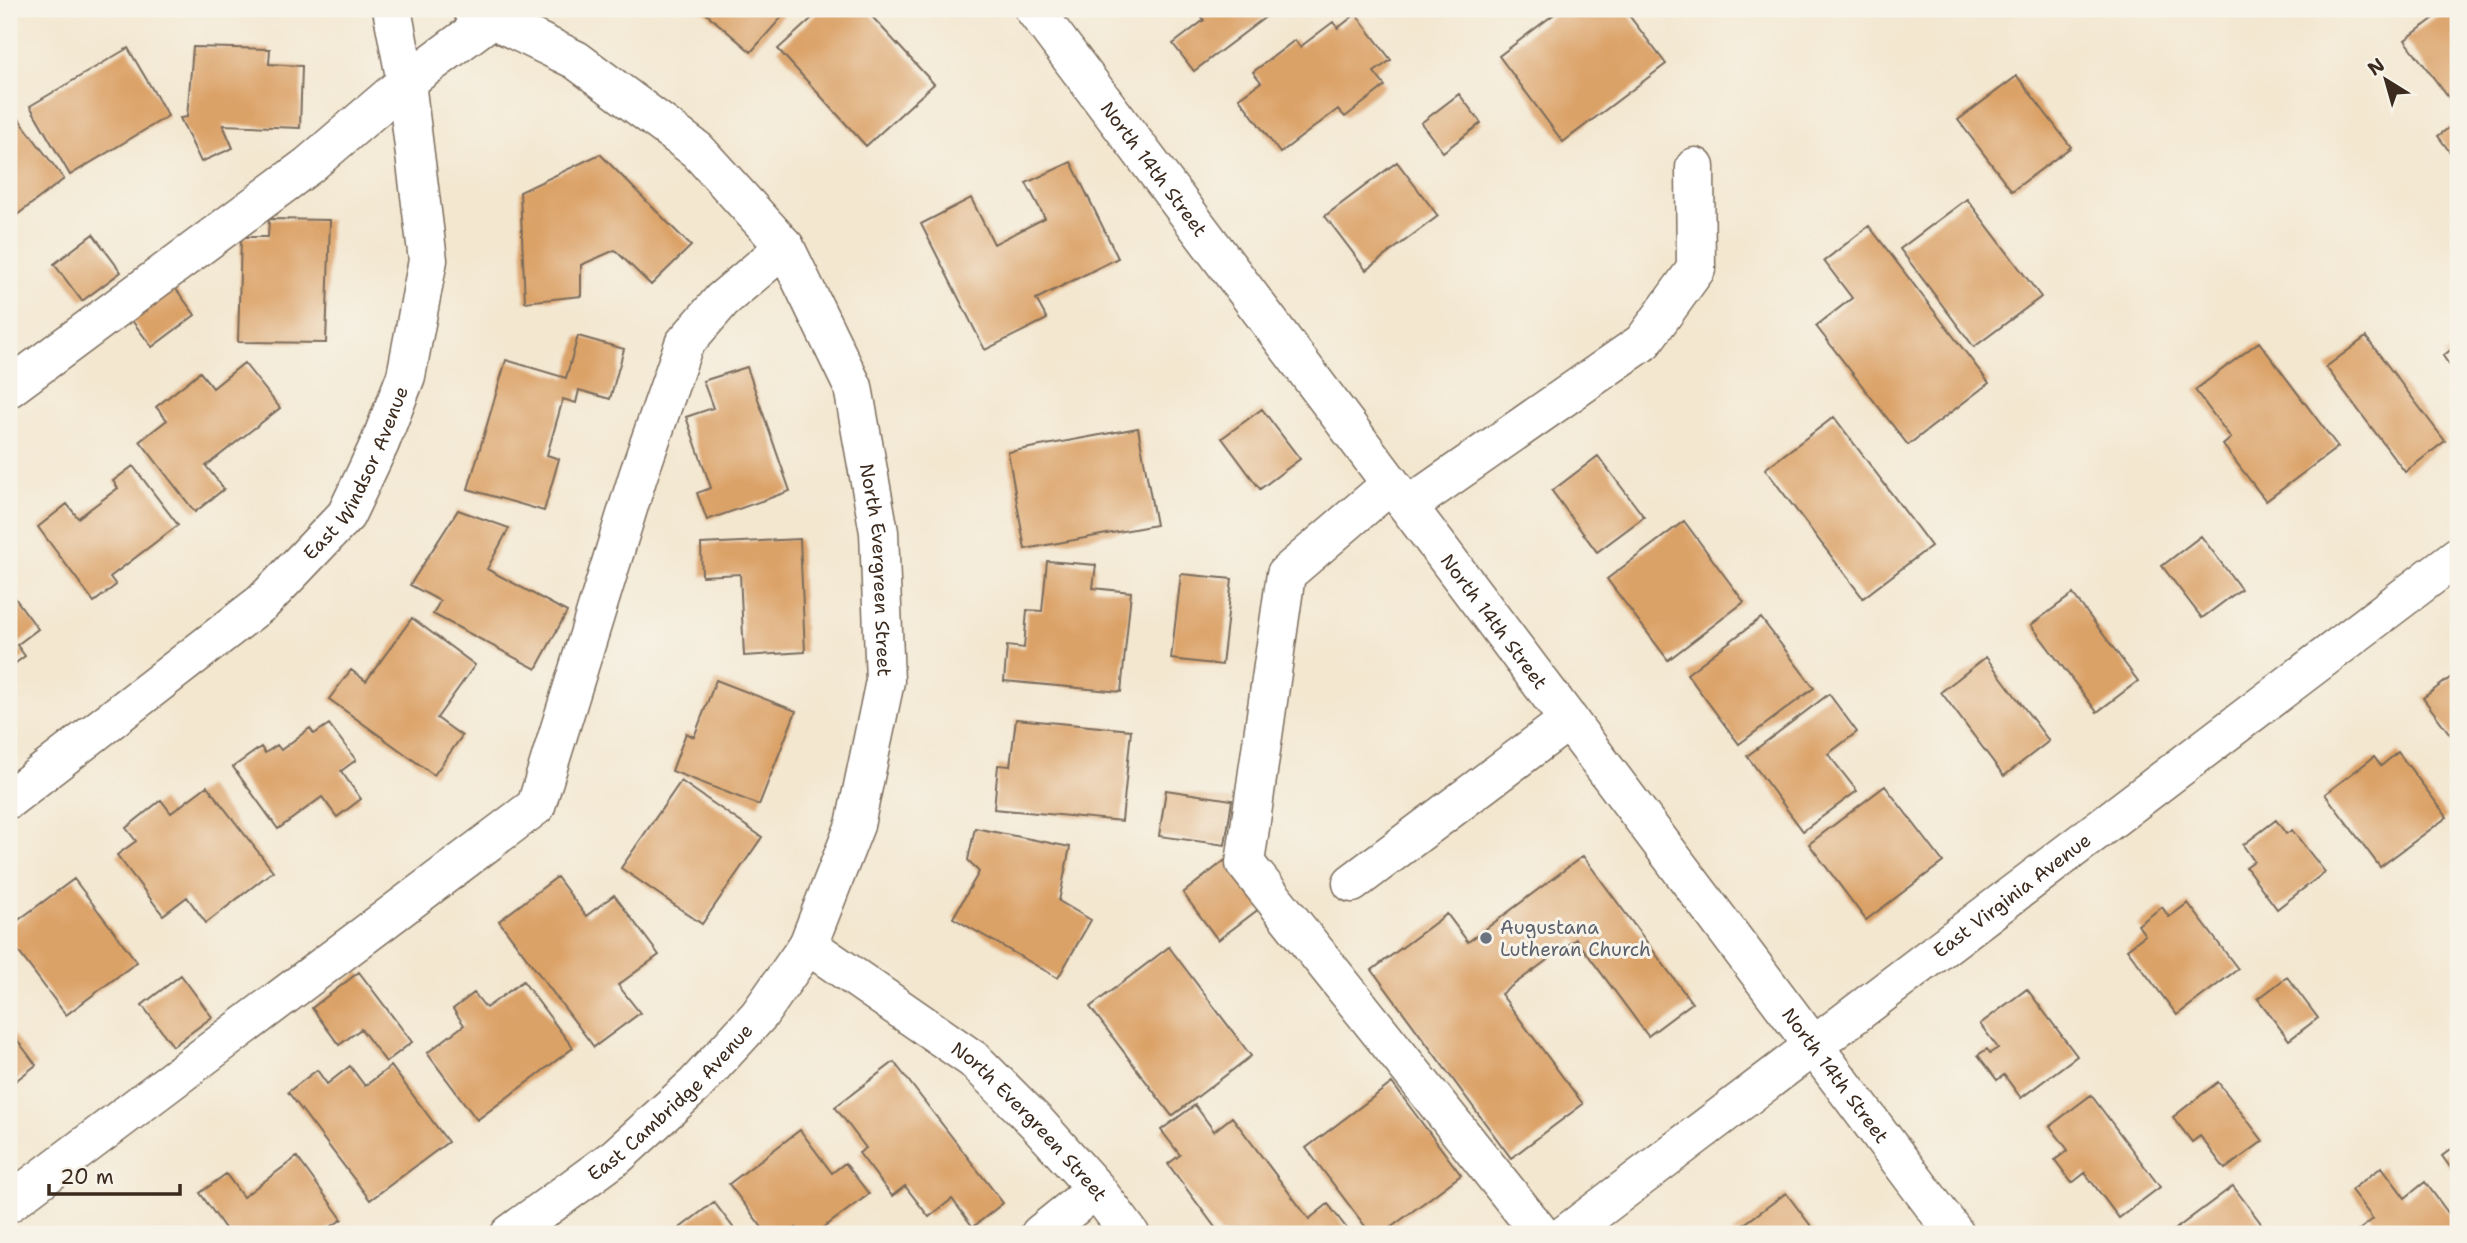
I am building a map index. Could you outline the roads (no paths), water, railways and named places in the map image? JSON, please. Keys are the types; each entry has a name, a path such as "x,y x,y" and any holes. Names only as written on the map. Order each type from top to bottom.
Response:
{"street":[{"name":"East Windsor Avenue","path":"9,799 263,602 346,514 380,443 406,376 428,260 405,82 392,9"},
{"name":"North 14th Street","path":"1034,9 1955,1234"},
{"path":"9,388 309,166 489,12"},
{"name":"North Evergreen Street","path":"489,12 576,60 697,150 785,247 853,387 879,532 885,681 855,825 808,946 974,1060 1037,1123 1096,1189 1129,1234"},
{"path":"1541,1234 1245,863 1286,574 1399,495 1643,342 1696,269 1695,167"},
{"path":"9,1203 536,806 638,476 684,344 722,300 785,247"},
{"name":"East Virginia Avenue","path":"1566,1234 2458,556"},
{"path":"1352,883 1569,720"},
{"name":"East Cambridge Avenue","path":"510,1234 617,1156 695,1085 760,1015 808,946"},
{"path":"1040,1234 1096,1189"}],"place":[{"name":"Augustana Lutheran Church","path":"1486,938"}]}
